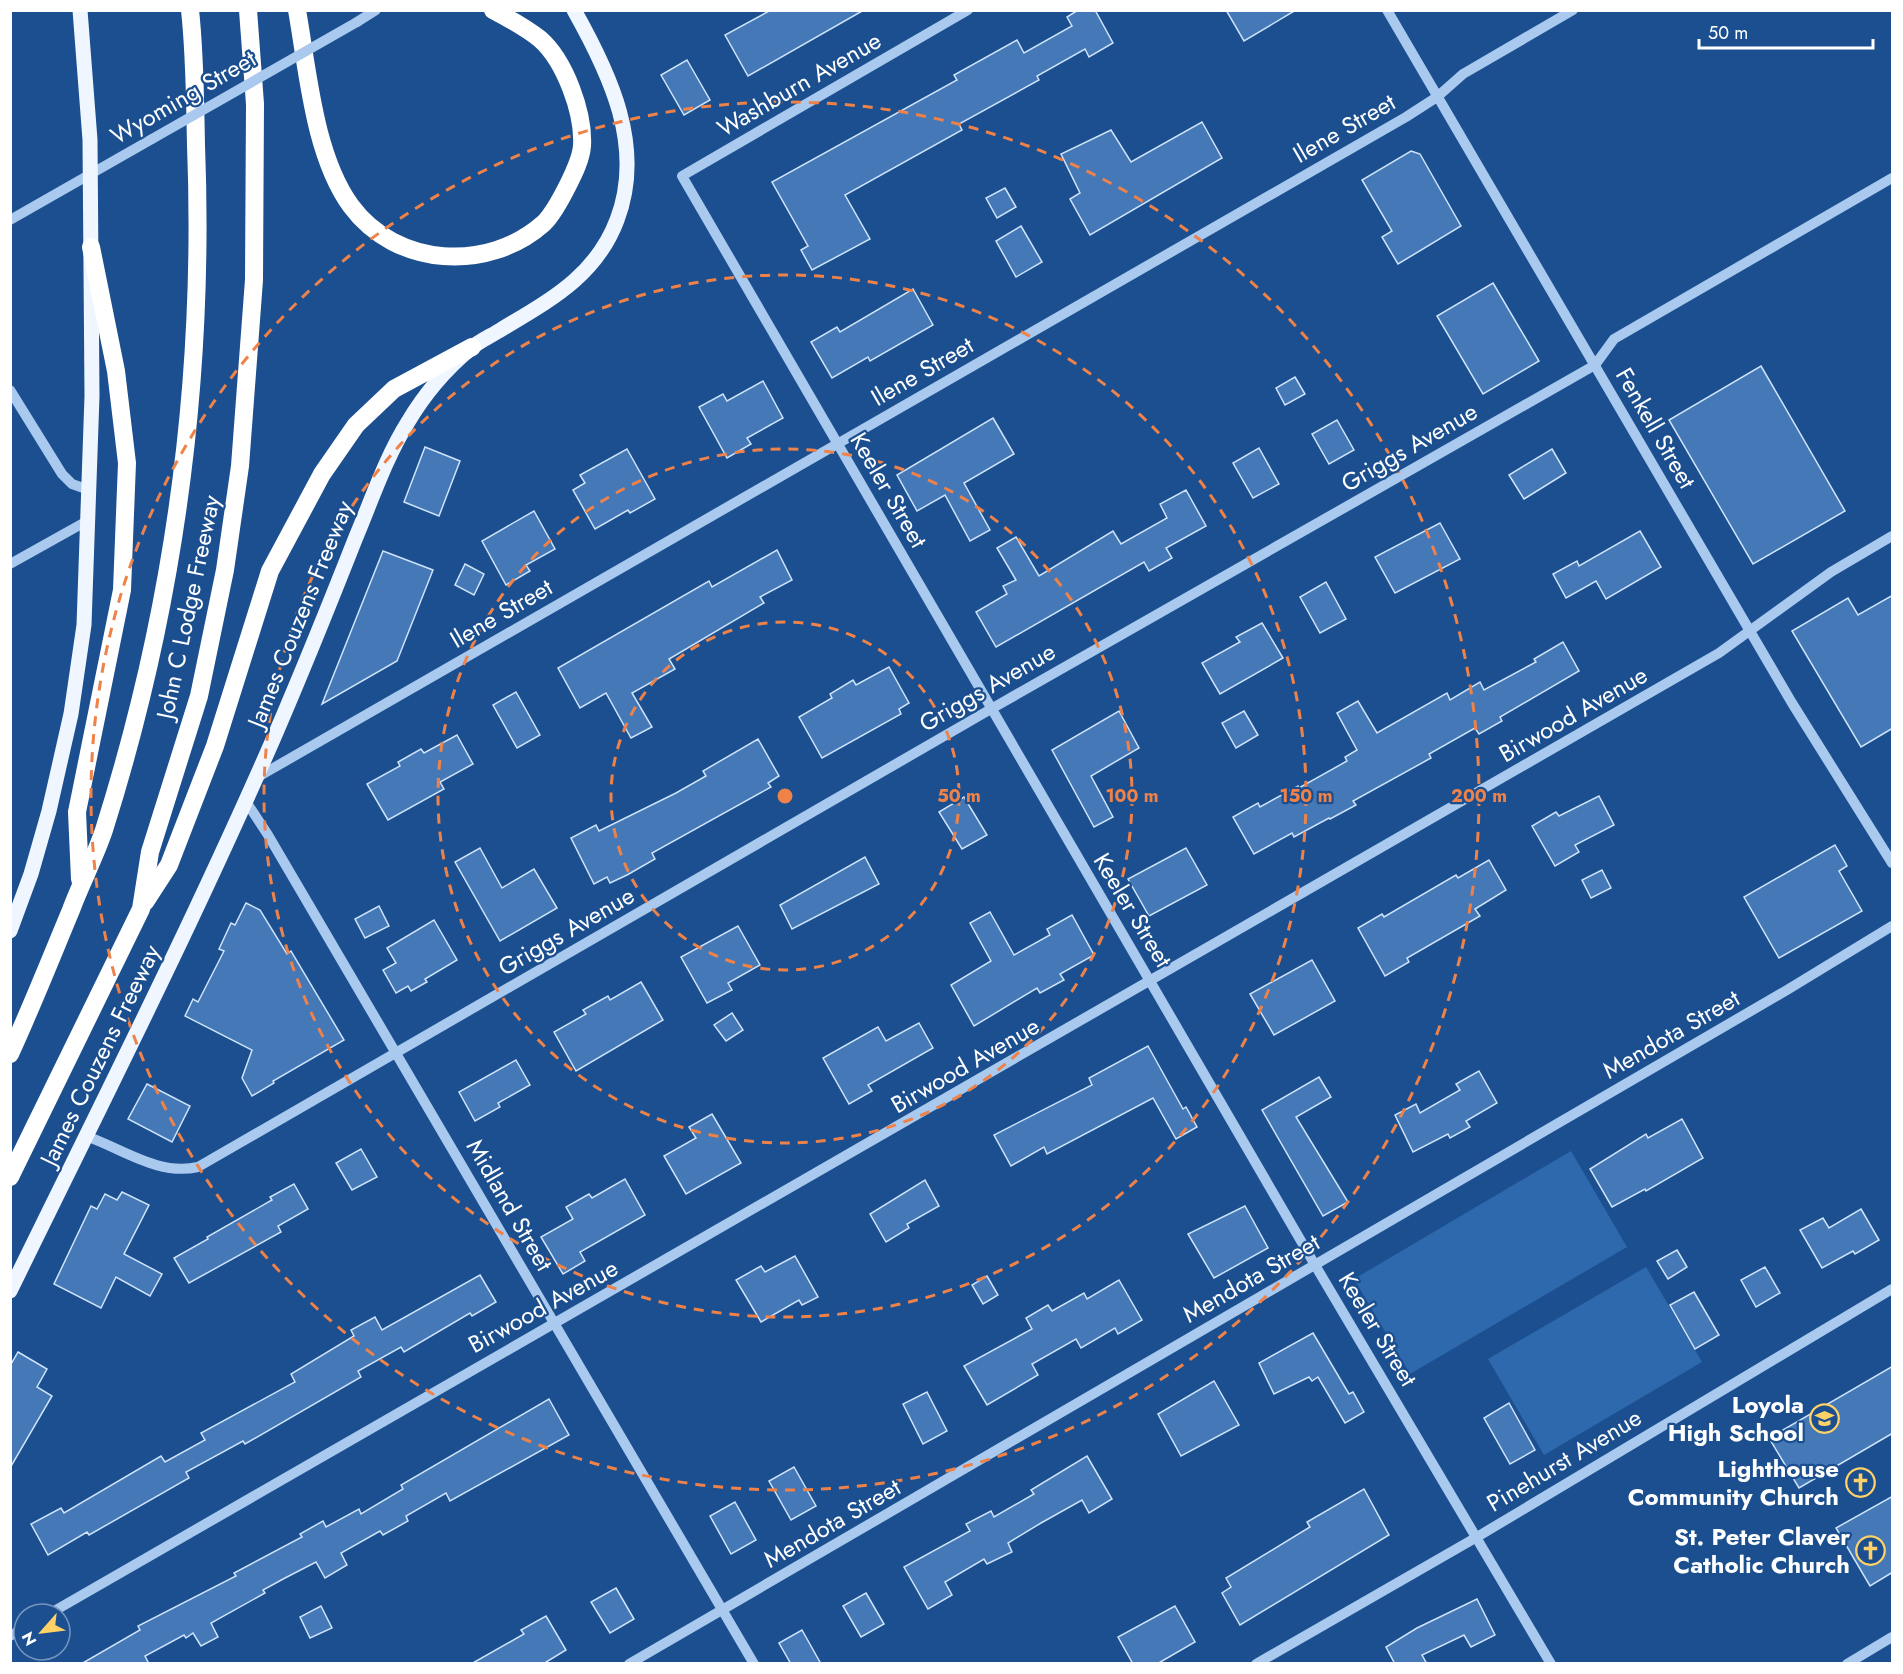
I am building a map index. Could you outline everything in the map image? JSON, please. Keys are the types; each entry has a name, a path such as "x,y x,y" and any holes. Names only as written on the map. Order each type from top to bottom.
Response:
{"highway":[{"name":"John C Lodge Freeway","path":"10,1054 44,980 103,832 147,670 165,589 189,422 195,322 198,206 194,48 190,10"},
{"name":"John C Lodge Freeway","path":"10,1177 141,909 150,852 199,696 225,570 240,466 254,280 255,104 248,10"},
{"path":"297,10 317,124 333,171 350,205 367,224 390,242 422,254 449,258 491,251 518,242 546,221 574,173 582,147 580,120 572,88 560,66 542,41 518,23 494,10"},
{"path":"81,886 77,812 122,591 127,463 118,381 91,247"},
{"path":"141,909 169,865 215,746 270,571 322,474 356,425 394,388 472,347"}],"main road":[{"path":"10,931 31,874 49,811 71,714 84,625 92,396 90,140 80,10"},
{"name":"James Couzens Freeway","path":"10,1291 256,778 379,481 406,424 432,388 472,347 566,290 581,277 609,239 624,201 628,174 625,126 595,48 574,10"}],"street":[{"name":"Wyoming Street","path":"10,220 376,10"},
{"name":"Washburn Avenue","path":"682,176 968,10"},
{"name":"Fenkell Street","path":"1387,10 1750,630 1893,863"},
{"name":"Ilene Street","path":"256,778 1437,97 1463,74 1573,10"},
{"name":"Keeler Street","path":"682,176 991,709 1551,1664"},
{"name":"Griggs Avenue","path":"86,1136 161,1168 180,1171 198,1167 397,1055 991,709 1595,365 1614,339 1893,178"},
{"path":"10,390 62,474 72,484 89,490"},
{"path":"10,564 87,521"},
{"name":"Birwood Avenue","path":"70,1602 1151,982 1719,653 1831,572 1893,536"},
{"name":"Midland Street","path":"245,800 268,835 754,1664"},
{"name":"Mendota Street","path":"629,1664 1792,988 1893,926"},
{"name":"Pinehurst Avenue","path":"1256,1664 1477,1537 1893,1289"},
{"path":"1847,1664 1893,1637"}],"shaded area":[{"path":"1571,1151 1627,1247 1410,1374 1354,1279"},
{"path":"1646,1267 1702,1362 1544,1455 1488,1359"}],"building":[{"path":"771,10 864,10 748,76 725,35"},
{"path":"1078,10 1095,10 1113,43 1089,57 1085,49 1037,76 1039,80 959,124 962,130 845,195 870,239 812,270 801,250 808,246 772,182 957,80 954,75 1017,40 1024,53 1072,26 1067,17"},
{"path":"1226,10 1296,10 1244,41"},
{"path":"687,60 710,100 684,115 661,75"},
{"path":"1202,122 1222,158 1090,235 1070,199 1080,193 1061,154 1111,130 1131,162"},
{"path":"1411,151 1420,154 1461,226 1398,264 1382,237 1392,231 1362,180"},
{"path":"1005,188 1016,207 997,218 986,198"},
{"path":"1021,226 1042,262 1016,277 996,241"},
{"path":"1493,283 1539,361 1483,394 1437,316"},
{"path":"913,289 933,325 870,361 868,357 832,378 811,342 837,327 840,332"},
{"path":"1761,366 1845,511 1753,564 1669,420"},
{"path":"1295,377 1305,394 1285,405 1276,388"},
{"path":"763,381 783,418 747,438 751,444 727,458 699,407 723,394 727,401"},
{"path":"993,418 1014,454 964,483 990,530 970,541 945,495 917,511 897,475"},
{"path":"1337,420 1354,450 1329,464 1312,434"},
{"path":"425,447 460,461 439,516 404,502"},
{"path":"1259,448 1279,484 1253,498 1233,463"},
{"path":"627,449 655,499 630,513 628,510 595,529 573,490 585,483 580,475"},
{"path":"1552,449 1566,473 1524,499 1509,475"},
{"path":"1186,490 1206,526 1166,548 1172,558 1149,571 1144,562 996,647 976,612 1007,594 1003,586 1016,580 997,548 1016,537 1039,576 1113,531 1121,544 1167,518 1160,504"},
{"path":"534,511 555,549 526,565 530,571 506,585 482,541"},
{"path":"1440,523 1460,559 1395,593 1375,557"},
{"path":"1640,531 1661,567 1606,599 1596,581 1566,598 1553,574 1577,561 1579,566"},
{"path":"777,550 792,580 760,597 764,603 669,659 675,669 632,693 652,727 631,738 606,693 580,708 558,668 709,581 712,587"},
{"path":"383,551 433,570 397,661 322,704"},
{"path":"465,564 484,574 474,595 455,585"},
{"path":"1326,582 1346,619 1320,633 1300,597"},
{"path":"1893,595 1893,728 1861,747 1792,631 1848,598 1858,615"},
{"path":"1262,623 1283,658 1220,694 1202,663 1240,642 1236,637"},
{"path":"1563,642 1579,671 1500,717 1502,721 1479,734 1475,728 1429,754 1431,758 1353,801 1356,805 1294,837 1292,833 1254,854 1233,817 1258,803 1260,807 1298,786 1299,788 1347,761 1345,757 1357,750 1337,713 1358,701 1377,733 1447,693 1450,700 1480,682 1484,690 1536,662 1534,659"},
{"path":"889,667 909,703 899,709 901,714 822,758 799,717 832,698 830,694 853,680 856,685"},
{"path":"516,692 540,735 517,748 493,705"},
{"path":"1119,711 1139,748 1091,776 1113,817 1094,827 1052,750"},
{"path":"1244,711 1258,735 1236,748 1222,723"},
{"path":"457,735 473,764 440,782 444,789 388,820 367,784 400,766 398,762 421,749 424,753"},
{"path":"758,739 779,776 768,783 771,787 652,853 655,859 627,875 610,883 607,877 594,884 571,838 596,825 599,831 676,793 706,776 703,771"},
{"path":"1599,796 1614,825 1575,845 1579,852 1555,866 1532,826 1556,812 1559,816"},
{"path":"964,797 987,835 962,849 939,812"},
{"path":"1835,845 1847,866 1839,871 1862,911 1779,958 1744,897"},
{"path":"480,848 502,888 534,869 557,908 500,941 455,862"},
{"path":"1186,848 1207,885 1149,916 1128,879"},
{"path":"865,857 879,884 792,929 780,905"},
{"path":"1489,860 1506,890 1475,909 1480,916 1407,958 1409,962 1385,976 1358,928 1382,914 1384,917 1456,875 1458,878"},
{"path":"1602,870 1611,888 1591,898 1582,880"},
{"path":"246,903 260,910 287,954 291,951 344,1040 273,1081 274,1083 252,1096 242,1078 252,1050 185,1016 193,999 198,1002 224,951 219,949 231,923 235,925"},
{"path":"379,906 389,926 365,938 355,919"},
{"path":"990,912 1014,955 1050,935 1047,929 1072,915 1094,955 1060,974 1064,980 1040,993 1037,988 974,1026 951,985 991,961 970,923"},
{"path":"434,920 457,960 425,979 427,982 411,991 408,986 396,993 383,970 396,963 387,948"},
{"path":"738,926 760,965 728,983 732,990 707,1003 681,957"},
{"path":"1312,960 1335,1001 1274,1035 1250,994"},
{"path":"641,982 663,1020 576,1071 554,1032 586,1014 583,1010 608,996 610,1000"},
{"path":"732,1013 743,1030 726,1041 714,1025"},
{"path":"919,1023 933,1048 868,1085 872,1091 849,1104 823,1058 878,1027 886,1041"},
{"path":"1148,1046 1183,1109 1186,1107 1197,1127 1176,1139 1153,1098 1047,1154 1044,1147 1011,1166 994,1135 1092,1085 1089,1078"},
{"path":"516,1060 530,1085 498,1103 500,1107 475,1121 459,1092"},
{"path":"1479,1071 1497,1103 1466,1121 1470,1127 1450,1138 1448,1134 1413,1152 1395,1115 1416,1104 1420,1113 1460,1090 1456,1084"},
{"path":"1319,1077 1331,1097 1296,1117 1348,1202 1323,1216 1262,1110"},
{"path":"147,1084 190,1106 172,1142 128,1119"},
{"path":"712,1114 741,1163 686,1194 664,1156 696,1138 689,1127"},
{"path":"1682,1119 1703,1158 1646,1191 1645,1189 1612,1207 1590,1169 1646,1134 1648,1138"},
{"path":"361,1149 377,1177 352,1190 336,1163"},
{"path":"625,1179 645,1215 580,1252 585,1261 563,1274 541,1237 573,1219 566,1207 589,1194 592,1198"},
{"path":"925,1180 939,1206 907,1224 909,1228 886,1242 870,1214"},
{"path":"294,1184 308,1209 278,1226 281,1232 189,1283 174,1258 272,1200 270,1197"},
{"path":"122,1192 149,1205 124,1254 162,1274 150,1296 116,1277 101,1308 54,1284 91,1206 97,1209 105,1194 117,1200"},
{"path":"1245,1206 1268,1248 1214,1278 1188,1234"},
{"path":"1861,1209 1879,1240 1855,1254 1853,1251 1822,1268 1800,1230 1823,1218 1829,1228"},
{"path":"1677,1250 1687,1267 1668,1279 1657,1261"},
{"path":"795,1256 818,1297 802,1305 799,1300 761,1322 736,1280 761,1266 765,1272"},
{"path":"1765,1267 1780,1293 1756,1307 1741,1280"},
{"path":"480,1275 496,1302 472,1316 470,1313 404,1352 401,1347 358,1371 361,1377 245,1444 243,1441 186,1472 189,1478 89,1535 87,1532 48,1555 31,1524 61,1508 64,1513 161,1456 165,1462 205,1440 201,1433 295,1382 291,1374 354,1336 351,1330 375,1317 382,1330"},
{"path":"987,1276 998,1295 983,1304 972,1285"},
{"path":"1119,1280 1142,1320 1118,1334 1115,1328 1081,1348 1076,1339 1032,1364 1038,1375 987,1405 964,1366 1032,1329 1026,1318 1048,1305 1052,1311 1084,1293 1087,1299"},
{"path":"1694,1292 1719,1335 1695,1349 1670,1305"},
{"path":"1313,1333 1349,1394 1353,1392 1364,1412 1345,1423 1318,1377 1312,1381 1309,1377 1274,1394 1259,1363"},
{"path":"18,1352 47,1369 37,1387 52,1396 10,1468 10,1366"},
{"name":"Loyola High School","path":"1893,1366 1893,1433 1799,1488 1769,1438"},
{"path":"1214,1381 1239,1425 1181,1456 1158,1414"},
{"path":"927,1392 947,1431 923,1444 903,1404"},
{"path":"549,1399 569,1435 450,1501 446,1493 406,1516 408,1521 383,1535 380,1531 341,1553 347,1565 325,1578 316,1562 263,1590 265,1593 211,1623 218,1637 201,1646 193,1633 186,1638 184,1635 145,1656 149,1664 81,1664 140,1630 138,1626 236,1576 234,1573 302,1537 300,1534 323,1521 326,1527 359,1509 361,1514 403,1489 401,1485"},
{"path":"1509,1403 1535,1450 1510,1464 1484,1418"},
{"path":"1087,1456 1112,1499 1089,1513 1082,1500 1041,1523 1008,1543 1012,1552 987,1564 984,1559 945,1582 952,1595 928,1609 904,1567 970,1531 966,1524 991,1511 994,1517 1034,1494 1031,1490"},
{"path":"794,1467 816,1506 791,1520 769,1481"},
{"path":"1364,1489 1389,1535 1240,1625 1222,1593 1231,1587 1226,1578 1310,1527 1307,1522"},
{"name":"St. Peter Claver Catholic Church","path":"1893,1496 1893,1572 1870,1586 1836,1528"},
{"path":"735,1502 756,1540 731,1554 710,1516"},
{"path":"616,1588 634,1619 610,1633 591,1602"},
{"path":"866,1593 884,1624 861,1637 843,1606"},
{"path":"1477,1599 1495,1635 1471,1647 1464,1635 1422,1655 1427,1664 1395,1664 1386,1647 1417,1628"},
{"path":"321,1606 332,1628 310,1638 300,1617"},
{"path":"1175,1606 1195,1642 1157,1664 1133,1664 1118,1637"},
{"path":"546,1616 566,1650 543,1664 471,1664 524,1634 521,1630"},
{"path":"802,1630 821,1664 791,1664 779,1643"}],"place":[{"name":"Loyola High School","path":"1825,1418"},
{"name":"Lighthouse Community Church","path":"1860,1482"},
{"name":"St. Peter Claver Catholic Church","path":"1871,1550"}]}
